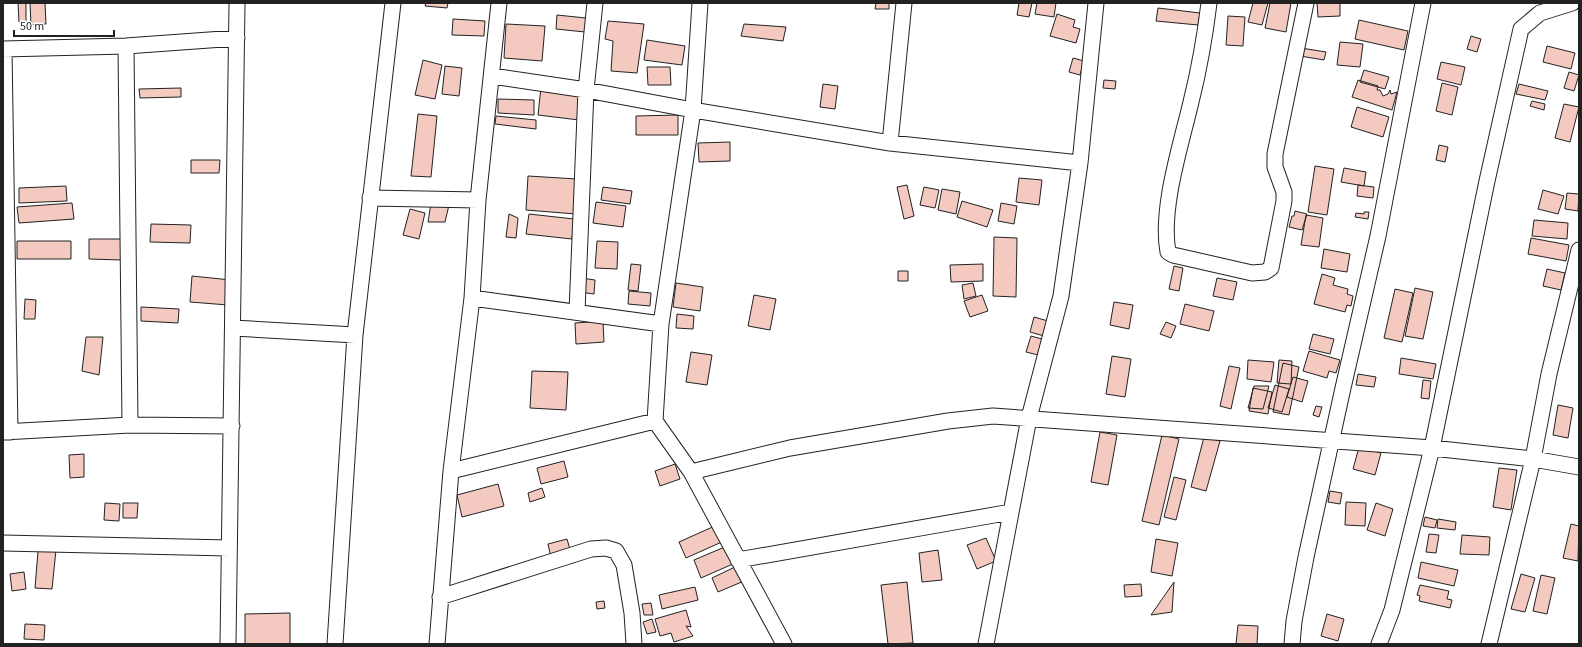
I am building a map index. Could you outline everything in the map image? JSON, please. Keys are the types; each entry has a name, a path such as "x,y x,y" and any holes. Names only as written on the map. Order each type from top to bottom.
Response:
{"street":[{"path":"228,644 237,3"},
{"path":"335,644 355,335 393,3"},
{"path":"437,644 450,471 472,298 478,200 500,3"},
{"path":"577,312 586,90 595,3"},
{"path":"700,3 693,110 661,324 655,421 691,472 784,644"},
{"path":"890,143 904,3"},
{"path":"986,644 1029,418 1061,296 1080,163 1096,3"},
{"path":"1209,3 1207,22 1192,100 1177,158 1168,209 1165,238 1168,252 1173,256 1252,273 1265,272 1272,268 1284,201 1284,192 1275,167 1275,154 1306,3"},
{"path":"1292,644 1294,621 1306,557 1378,236 1423,3"},
{"path":"1379,644 1392,610 1432,448 1487,181 1521,29 1540,13 1572,3"},
{"path":"232,426 130,425 7,432 4,49 126,46 237,38"},
{"path":"126,46 130,425"},
{"path":"492,76 586,90 693,110 890,143 1080,163"},
{"path":"370,198 478,200"},
{"path":"1489,644 1533,459 1549,374 1579,250"},
{"path":"472,298 661,324"},
{"path":"233,328 355,335"},
{"path":"691,472 790,448 948,421 993,416 1332,439 1533,459 1579,467"},
{"path":"450,471 655,421"},
{"path":"738,560 1011,512"},
{"path":"3,543 229,548"},
{"path":"440,597 591,549 606,548 616,551 624,565 632,614 634,644"}],"building":[{"path":"18,3 26,3 26,22 19,22"},
{"path":"30,3 45,3 46,24 31,25"},
{"path":"426,3 448,3 447,8 425,6"},
{"path":"876,3 889,3 889,9 875,9"},
{"path":"1019,3 1032,3 1029,17 1017,15"},
{"path":"1037,3 1056,3 1054,17 1035,14"},
{"path":"1253,3 1268,3 1262,25 1248,22"},
{"path":"1270,3 1291,3 1286,32 1265,28"},
{"path":"1317,3 1340,3 1340,16 1318,17"},
{"path":"1158,8 1200,13 1198,25 1156,21"},
{"path":"1057,14 1075,20 1073,27 1080,29 1076,43 1050,36"},
{"path":"557,15 586,18 585,32 556,29"},
{"path":"1228,16 1245,17 1243,46 1226,45"},
{"path":"453,19 485,21 484,36 452,35"},
{"path":"1359,20 1408,31 1404,50 1355,39"},
{"path":"608,21 644,24 637,73 611,71 613,41 605,39"},
{"path":"506,24 545,26 542,61 504,58"},
{"path":"744,24 786,27 783,41 741,36"},
{"path":"1471,36 1481,39 1477,52 1467,49"},
{"path":"647,40 685,46 682,65 644,60"},
{"path":"1340,42 1363,44 1360,67 1337,65"},
{"path":"1547,46 1575,53 1571,69 1543,62"},
{"path":"1301,48 1326,52 1324,60 1300,56"},
{"path":"1073,58 1084,61 1080,75 1069,72"},
{"path":"423,60 442,65 435,99 415,95"},
{"path":"1441,62 1465,67 1461,85 1437,79"},
{"path":"445,66 462,68 459,96 442,94"},
{"path":"647,67 670,67 671,85 648,85"},
{"path":"1364,70 1389,77 1385,89 1360,82"},
{"path":"1569,72 1579,75 1574,91 1564,88"},
{"path":"1104,80 1116,81 1115,89 1103,88"},
{"path":"1358,80 1378,86 1377,90 1380,90 1383,96 1388,94 1390,90 1391,94 1397,92 1392,110 1352,97"},
{"path":"1442,83 1458,87 1452,115 1436,111"},
{"path":"823,84 838,86 835,109 820,107"},
{"path":"1519,84 1548,91 1545,100 1516,94"},
{"path":"541,87 582,91 579,120 538,115"},
{"path":"181,88 181,97 140,98 139,89"},
{"path":"498,99 534,100 534,115 498,113"},
{"path":"1532,101 1545,104 1544,110 1530,106"},
{"path":"1564,104 1579,107 1570,142 1555,138"},
{"path":"1357,107 1389,117 1383,137 1351,127"},
{"path":"418,114 437,116 431,177 411,176"},
{"path":"678,115 678,135 636,135 636,116"},
{"path":"496,116 536,120 536,129 495,124"},
{"path":"730,142 730,161 699,162 698,143"},
{"path":"1439,145 1448,147 1445,162 1436,160"},
{"path":"191,160 220,160 219,173 191,173"},
{"path":"1315,166 1334,169 1327,215 1308,212"},
{"path":"1344,168 1366,172 1364,186 1341,182"},
{"path":"528,176 577,179 576,214 526,210"},
{"path":"1019,178 1042,180 1039,205 1016,202"},
{"path":"907,185 914,216 904,219 897,187"},
{"path":"1358,185 1374,187 1373,198 1357,196"},
{"path":"66,186 67,201 19,203 19,188"},
{"path":"603,187 632,191 630,204 601,200"},
{"path":"924,187 939,190 935,208 920,205"},
{"path":"942,189 960,192 956,214 938,210"},
{"path":"1543,190 1564,196 1558,214 1538,209"},
{"path":"1567,193 1579,194 1578,211 1565,209"},
{"path":"962,201 993,210 987,227 957,217"},
{"path":"596,202 626,206 623,227 593,223"},
{"path":"72,203 74,219 19,223 17,207"},
{"path":"431,203 449,205 445,222 428,222"},
{"path":"1001,203 1017,206 1014,224 998,221"},
{"path":"410,209 425,213 419,239 403,235"},
{"path":"1295,211 1307,214 1302,230 1289,227"},
{"path":"1364,212 1369,212 1368,219 1355,217 1356,213 1364,214"},
{"path":"509,214 518,218 516,238 506,237"},
{"path":"529,214 574,219 572,239 526,234"},
{"path":"1306,215 1323,218 1319,247 1301,245"},
{"path":"1534,220 1568,223 1567,239 1532,236"},
{"path":"151,224 191,225 190,243 150,242"},
{"path":"994,237 1017,238 1016,297 993,296"},
{"path":"1531,238 1569,245 1566,261 1528,254"},
{"path":"89,239 122,239 122,260 89,259"},
{"path":"17,241 71,241 71,259 17,259"},
{"path":"597,241 618,242 617,269 595,268"},
{"path":"1324,249 1350,254 1347,272 1321,268"},
{"path":"631,264 641,265 638,291 628,290"},
{"path":"983,264 983,281 951,282 950,265"},
{"path":"1174,266 1183,268 1179,291 1169,289"},
{"path":"1547,269 1565,273 1561,290 1543,286"},
{"path":"898,271 908,271 908,281 898,281"},
{"path":"1322,274 1335,278 1333,285 1348,289 1347,294 1353,296 1351,306 1347,305 1345,312 1314,304"},
{"path":"192,276 231,280 228,305 190,302"},
{"path":"581,278 595,280 594,294 579,292"},
{"path":"1217,278 1237,282 1233,300 1213,296"},
{"path":"676,283 703,287 700,311 673,307"},
{"path":"973,283 976,296 964,299 962,285"},
{"path":"1415,288 1433,292 1423,339 1405,336"},
{"path":"1395,289 1413,293 1402,342 1384,338"},
{"path":"629,291 651,293 650,306 628,304"},
{"path":"754,295 776,299 770,330 748,326"},
{"path":"982,295 988,311 970,317 964,301"},
{"path":"25,299 36,300 35,319 24,319"},
{"path":"1114,302 1133,305 1129,329 1110,325"},
{"path":"1185,304 1214,311 1209,331 1180,324"},
{"path":"141,307 179,309 178,323 141,321"},
{"path":"677,314 694,316 693,329 676,328"},
{"path":"1034,317 1048,321 1044,336 1030,332"},
{"path":"603,321 604,342 576,344 575,323"},
{"path":"1166,322 1176,326 1171,338 1160,334"},
{"path":"1313,334 1334,339 1330,354 1309,349"},
{"path":"1031,336 1042,339 1038,355 1026,352"},
{"path":"86,337 103,337 99,375 82,371"},
{"path":"1309,351 1340,360 1336,373 1329,371 1327,378 1303,371"},
{"path":"691,352 712,355 707,385 686,382"},
{"path":"1112,356 1131,359 1125,397 1106,394"},
{"path":"1401,358 1436,364 1433,379 1399,374"},
{"path":"1248,360 1274,362 1271,382 1247,379"},
{"path":"1279,360 1292,361 1291,384 1277,383"},
{"path":"1283,363 1299,367 1289,415 1273,412"},
{"path":"1229,366 1240,368 1231,409 1220,406"},
{"path":"532,371 568,372 566,410 530,408"},
{"path":"1358,374 1376,377 1374,387 1356,385"},
{"path":"1293,377 1308,381 1302,402 1287,397"},
{"path":"1423,380 1431,381 1429,399 1421,398"},
{"path":"1275,385 1289,389 1282,412 1268,408"},
{"path":"1254,386 1269,386 1263,409 1248,408"},
{"path":"1253,388 1272,392 1268,414 1249,411"},
{"path":"1558,405 1573,408 1568,438 1553,435"},
{"path":"1316,406 1322,407 1319,417 1313,415"},
{"path":"1100,432 1117,435 1108,485 1091,482"},
{"path":"1162,435 1179,439 1159,525 1142,521"},
{"path":"1204,437 1220,441 1206,491 1191,487"},
{"path":"1359,447 1381,453 1375,475 1353,469"},
{"path":"84,454 84,477 70,478 69,455"},
{"path":"564,461 568,477 541,484 537,468"},
{"path":"675,464 680,479 660,486 655,471"},
{"path":"1499,468 1517,470 1511,510 1493,507"},
{"path":"1174,477 1186,480 1176,520 1164,517"},
{"path":"498,484 504,506 462,517 457,495"},
{"path":"542,488 545,497 530,502 528,493"},
{"path":"1330,491 1342,493 1340,504 1328,502"},
{"path":"1346,502 1366,503 1365,526 1345,525"},
{"path":"105,503 120,504 119,521 104,520"},
{"path":"123,503 138,503 137,518 123,518"},
{"path":"1376,503 1393,509 1385,536 1367,530"},
{"path":"1425,517 1437,520 1435,528 1423,526"},
{"path":"1438,519 1456,522 1455,530 1437,528"},
{"path":"1571,524 1579,526 1578,561 1563,558"},
{"path":"717,525 724,541 686,558 679,542"},
{"path":"1429,534 1439,535 1436,553 1426,552"},
{"path":"1462,535 1490,537 1489,555 1460,554"},
{"path":"986,538 996,561 977,569 967,545"},
{"path":"39,539 57,540 52,589 35,588"},
{"path":"567,539 571,553 551,558 548,544"},
{"path":"1156,539 1178,543 1172,576 1151,572"},
{"path":"727,546 735,563 701,578 694,560"},
{"path":"938,550 942,580 922,582 919,553"},
{"path":"1421,562 1458,570 1454,586 1418,578"},
{"path":"737,566 744,581 718,592 712,578"},
{"path":"24,572 26,589 12,591 10,574"},
{"path":"1521,574 1535,578 1525,612 1511,609"},
{"path":"1541,575 1555,578 1547,614 1533,611"},
{"path":"907,582 913,643 888,644 881,585"},
{"path":"1174,582 1172,612 1151,615"},
{"path":"1141,584 1142,596 1125,597 1124,585"},
{"path":"1420,585 1449,591 1447,599 1452,600 1450,608 1419,601 1420,596 1417,595"},
{"path":"695,587 698,600 662,609 659,595"},
{"path":"604,601 605,608 597,609 596,602"},
{"path":"651,603 653,615 644,615 642,604"},
{"path":"686,610 691,627 686,626 693,636 674,642 671,633 660,636 655,619"},
{"path":"290,613 290,644 245,644 245,614"},
{"path":"1327,614 1344,619 1338,641 1321,636"},
{"path":"652,619 656,632 647,634 643,622"},
{"path":"25,624 45,625 44,640 24,639"},
{"path":"1238,625 1258,626 1257,644 1236,644"}]}
